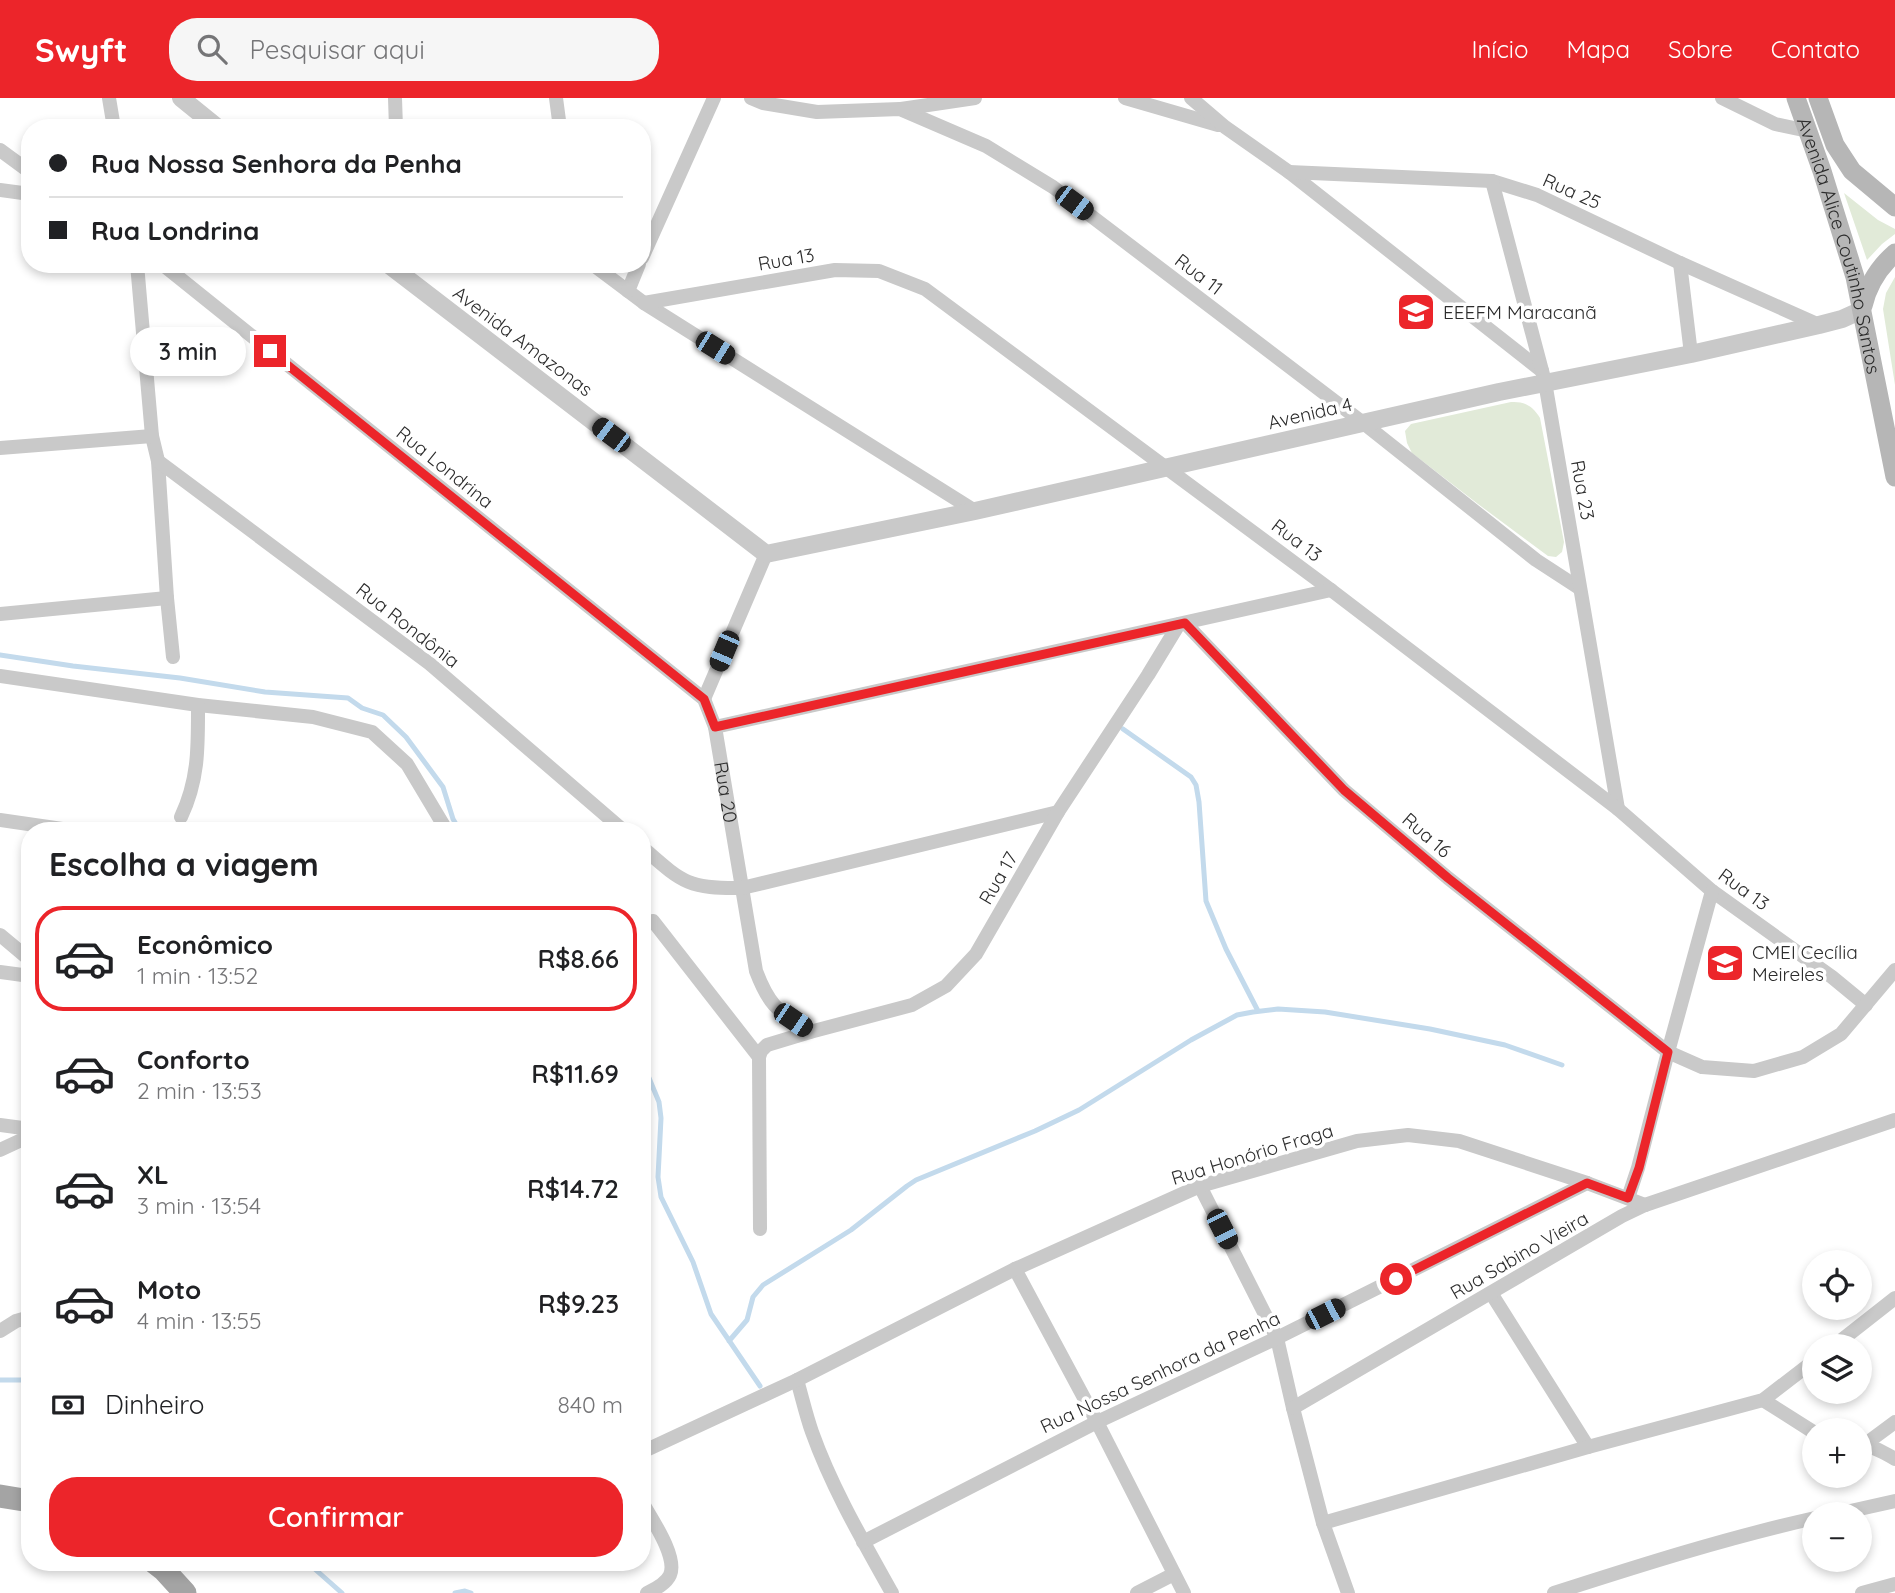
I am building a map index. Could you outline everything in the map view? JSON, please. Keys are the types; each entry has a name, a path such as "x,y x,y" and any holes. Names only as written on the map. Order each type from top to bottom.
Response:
{"main road":[{"name":"Avenida Alice Coutinho Santos","path":"1796,98 1855,277 1895,477"},
{"path":"1818,98 1835,145 1852,171 1895,207"},
{"path":"1862,310 1867,289 1878,270 1895,253"},
{"path":"0,1496 21,1500"},
{"path":"162,1571 175,1593"},
{"path":"164,1571 185,1593"}],"street":[{"path":"109,98 112,119"},
{"path":"181,98 207,119"},
{"path":"395,98 396,119"},
{"path":"556,98 560,119"},
{"path":"651,238 714,98"},
{"name":"Rua 11","path":"751,98 763,103 817,113 900,109 986,146 1053,187 1362,422 1536,560 1579,588"},
{"path":"900,109 975,98"},
{"path":"1125,98 1225,127"},
{"path":"1191,98 1225,127 1289,172 1543,377"},
{"path":"1722,98 1775,124 1808,131"},
{"path":"0,150 21,165"},
{"name":"Rua 25","path":"1289,172 1492,181 1537,195 1819,325"},
{"name":"Rua 23","path":"1492,181 1543,377 1618,809"},
{"path":"0,190 21,193"},
{"path":"1680,263 1691,354"},
{"name":"Rua 13","path":"645,303 835,270 879,271 925,289 1331,590 1618,809 1712,891 1832,977 1866,1005"},
{"path":"138,273 152,436 158,461 173,657"},
{"name":"Rua Londrina","path":"173,273 704,699"},
{"name":"Avenida Amazonas","path":"400,273 766,554"},
{"path":"604,273 645,303 975,511"},
{"path":"628,291 635,273"},
{"name":"Avenida 4","path":"766,554 975,511 1362,422 1543,377 1691,354 1819,325 1862,310"},
{"path":"0,448 152,436"},
{"name":"Rua Rondônia","path":"158,461 430,664 614,822"},
{"path":"704,699 766,554"},
{"path":"715,727 1331,590"},
{"path":"0,614 167,598"},
{"name":"Rua 17","path":"763,1051 810,1032 912,1005 946,986 976,954 1058,812 1182,623"},
{"name":"Rua 16","path":"1182,623 1344,790 1448,878 1668,1052 1702,1067 1754,1071 1803,1057 1841,1034 1895,970"},
{"path":"0,676 198,705 313,717 372,732 407,764 442,822"},
{"name":"Rua 20","path":"704,699 715,727 756,971 764,993 775,1008 810,1032"},
{"path":"181,817 195,779 198,758 198,705"},
{"path":"651,855 676,876 695,886 714,889 742,888 1058,812"},
{"path":"0,820 21,823"},
{"path":"1628,1198 1639,1168 1712,891"},
{"path":"653,920 763,1051 760,1229"},
{"path":"0,935 21,952"},
{"path":"0,972 21,975"},
{"name":"Rua Sabino Vieira","path":"1293,1408 1622,1216 1645,1205 1895,1120"},
{"path":"0,1125 21,1128"},
{"name":"Rua Honório Fraga","path":"651,1448 797,1380 1015,1269 1200,1186 1357,1141 1408,1135 1460,1141 1645,1205"},
{"path":"0,1150 21,1140"},
{"name":"Rua Nossa Senhora da Penha","path":"863,1542 1097,1422 1278,1338 1587,1183"},
{"path":"1200,1186 1278,1338 1323,1523 1348,1593"},
{"path":"1015,1269 1184,1593"},
{"path":"1491,1293 1588,1447"},
{"path":"1848,1334 1895,1298"},
{"path":"0,1331 21,1320"},
{"path":"1323,1523 1763,1400 1802,1370"},
{"path":"797,1380 811,1431 821,1455 863,1542 892,1593"},
{"path":"1763,1400 1802,1425"},
{"path":"1872,1438 1895,1422"},
{"path":"1872,1449 1895,1459"},
{"path":"1872,1506 1895,1501"},
{"path":"647,1593 661,1585 670,1575 671,1562 651,1518"},
{"path":"1554,1593 1670,1556 1802,1521"},
{"path":"1136,1593 1174,1574"},
{"path":"1862,1593 1895,1584"}],"green space":[{"path":"1844,193 1878,220 1895,229 1895,234 1867,260"},
{"path":"1895,277 1895,385 1883,309 1886,293"},
{"path":"1511,402 1528,405 1540,418 1564,542 1562,552 1556,557 1548,556 1478,504 1412,453 1407,443 1405,431 1411,424"}],"waterway":[{"path":"0,655 180,678 265,692 348,698 362,708 383,715 406,737 443,787 455,822"},
{"path":"1123,729 1191,777 1196,785 1206,901 1226,949 1258,1011"},
{"path":"729,1341 747,1320 753,1297 763,1285 851,1230 916,1180 1079,1110 1191,1040 1237,1015 1278,1009 1325,1012 1430,1029 1505,1045 1562,1065"},
{"path":"651,1083 659,1102 661,1118 658,1177 661,1197 693,1262 711,1314 760,1386"},
{"path":"0,1380 21,1380"},
{"path":"317,1571 342,1593"},
{"path":"455,1593 471,1593"}],"place":[{"name":"EEEFM Maracanã","path":"1416,312"},
{"name":"CMEI Cecília Meireles","path":"1725,963"}],"route":[{"path":"270,351 704,699 715,727 1185,623 1344,790 1448,878 1668,1052 1639,1168 1628,1198 1587,1183 1396,1279"}]}
